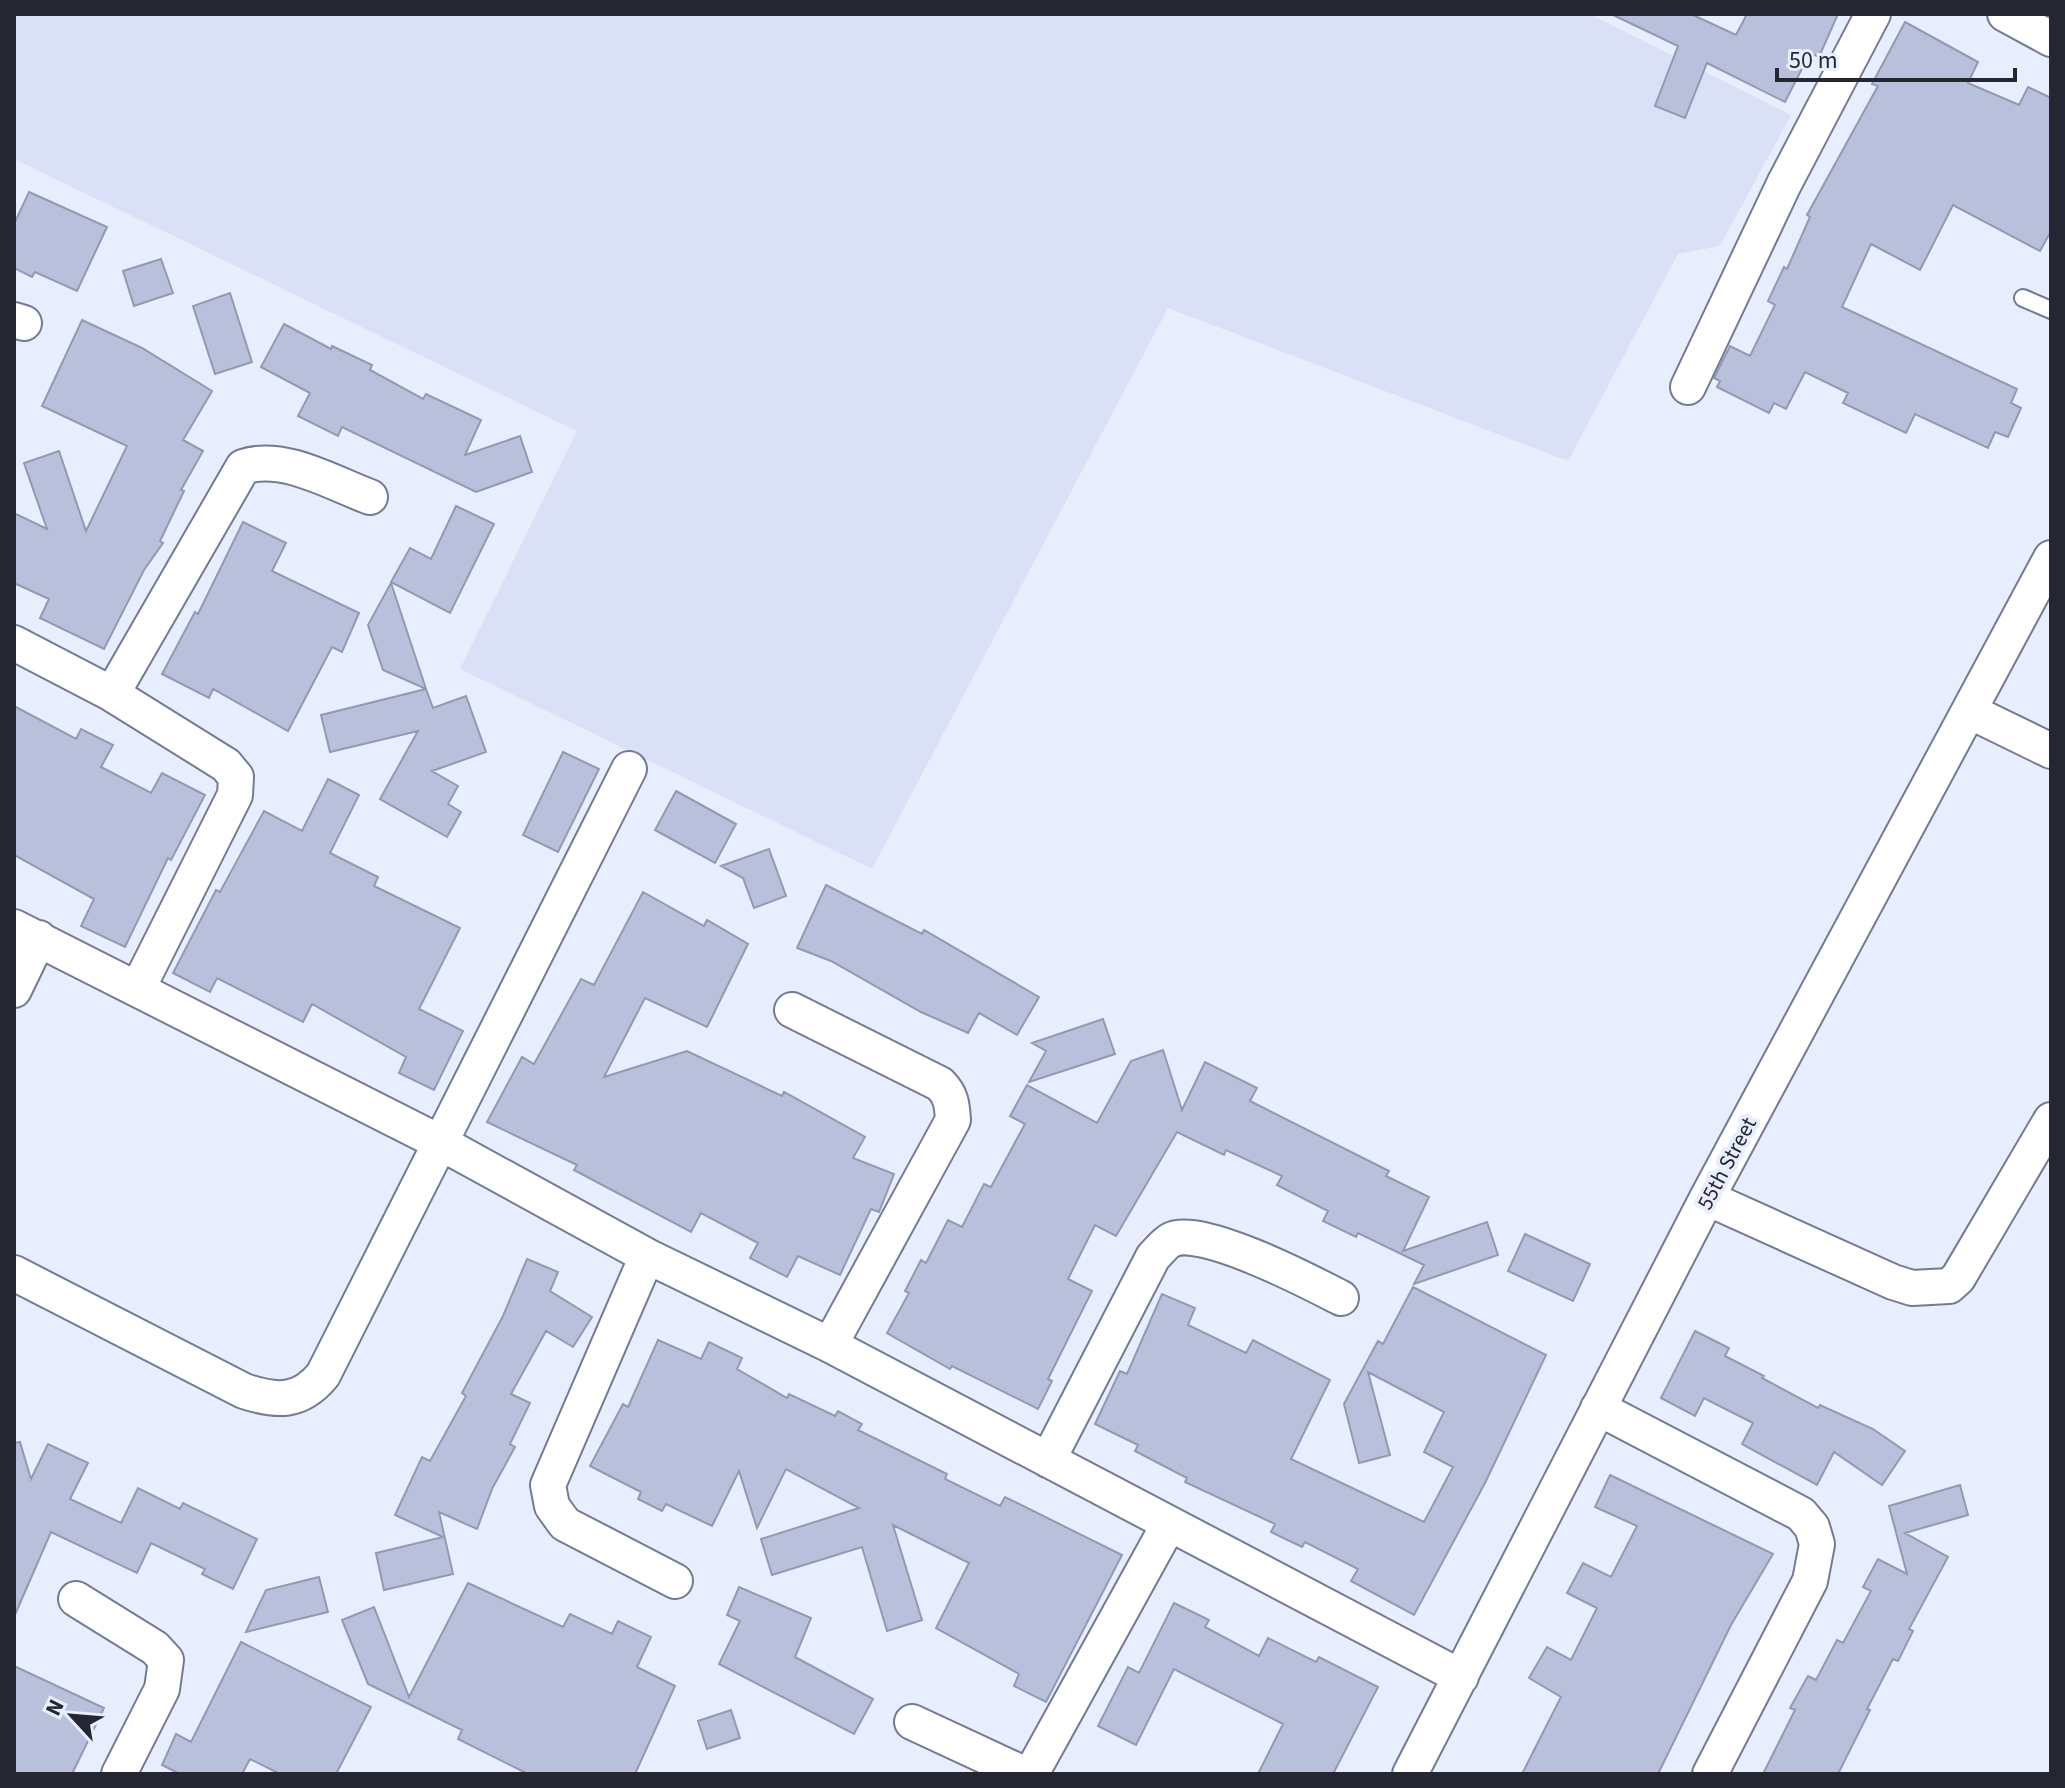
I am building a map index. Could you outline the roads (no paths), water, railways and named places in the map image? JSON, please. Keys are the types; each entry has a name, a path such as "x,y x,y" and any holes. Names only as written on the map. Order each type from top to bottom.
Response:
{"street":[{"path":"1688,387 1784,184 1873,14"},
{"path":"112,694 243,467 259,461 277,463 370,497"},
{"name":"55th Street","path":"1410,1774 1707,1198 1971,712 2051,558"},
{"path":"14,643 112,694 226,765 236,777 238,787 138,988"},
{"path":"1971,712 2051,751"},
{"path":"14,1273 244,1391 283,1401 302,1395 323,1375 629,769"},
{"path":"14,990 27,933 441,1143 647,1256 830,1345 1461,1677"},
{"path":"792,1010 940,1084 949,1093 952,1106 953,1120 830,1345"},
{"path":"1707,1198 1893,1282 1912,1288 1949,1286 1958,1278 2051,1120"},
{"path":"1048,1460 1153,1257 1171,1240 1195,1236 1287,1270 1341,1298"},
{"path":"647,1256 548,1485 552,1506 565,1524 675,1581"},
{"path":"1598,1408 1801,1514 1812,1527 1817,1544 1810,1581 1710,1774"},
{"path":"1031,1774 1169,1524"},
{"path":"76,1599 155,1648 166,1660 162,1689 119,1774"},
{"path":"912,1722 1024,1774"}],"lane":[{"path":"2023,298 2051,310"}]}
